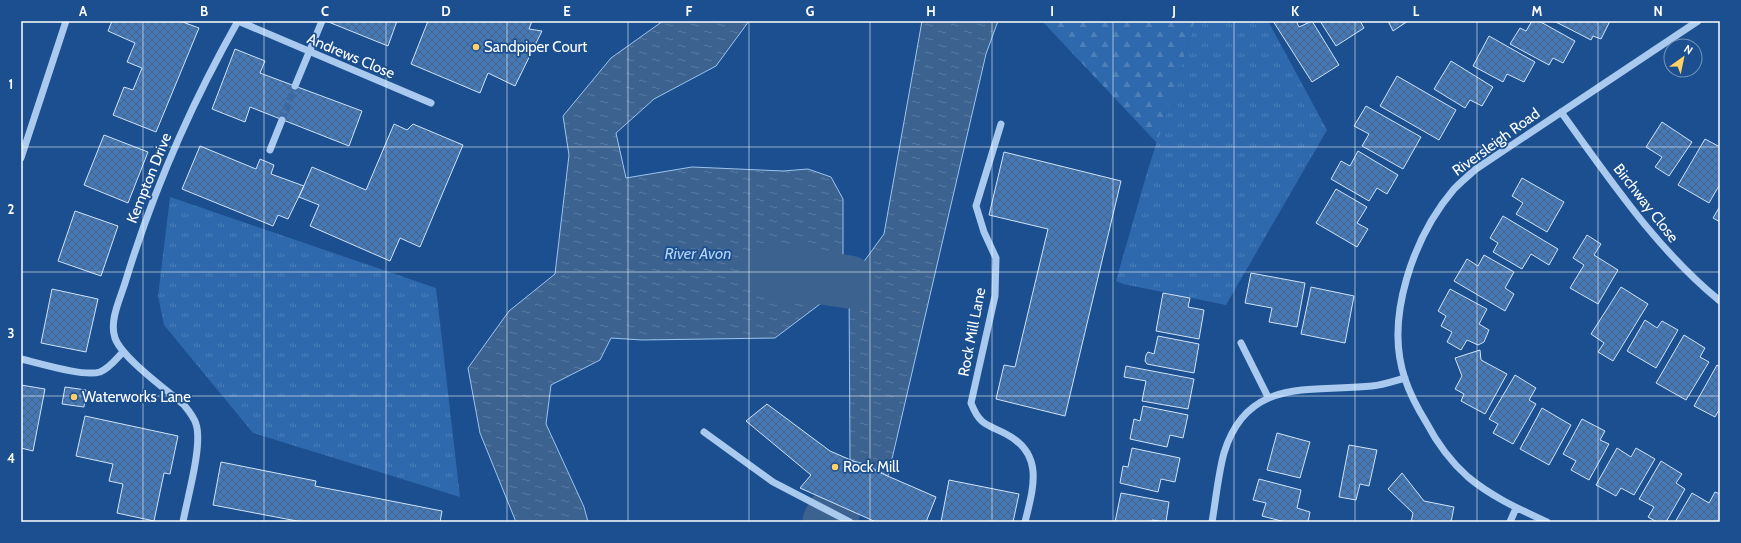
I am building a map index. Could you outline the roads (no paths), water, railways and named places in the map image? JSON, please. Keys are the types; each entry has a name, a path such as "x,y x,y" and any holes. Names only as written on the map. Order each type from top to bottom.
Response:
{"street":[{"path":"21,158 66,21"},
{"name":"Andrews Close","path":"238,21 308,52 432,103"},
{"name":"Kempton Drive","path":"183,522 197,449 197,424 192,414 184,405 123,352 114,337 113,322 137,243 158,185 192,109 238,21"},
{"path":"295,86 322,21"},
{"name":"Riversleigh Road","path":"1547,522 1497,498 1468,477 1451,459 1432,434 1419,411 1405,378 1399,347 1401,307 1413,259 1427,230 1455,189 1476,169 1698,21"},
{"name":"Birchway Close","path":"1560,112 1664,249 1695,281 1720,301"},
{"path":"270,150 282,120"},
{"name":"Rock Mill Lane","path":"1001,124 976,206 984,232 996,258 995,296 971,403 975,414 982,422 1007,435 1024,448 1032,460 1033,493 1025,522"},
{"path":"1241,343 1268,397"},
{"path":"22,359 86,374 100,372 111,366 123,352"},
{"path":"1212,522 1224,452 1235,429 1245,414 1260,402 1268,397 1288,392 1374,386 1405,378"},
{"path":"704,432 773,482 850,522"},
{"path":"1510,522 1516,508"}],"water":[{"name":"River Avon","path":"663,21 749,21 716,66 654,99 616,133 626,178 692,167 783,171 808,169 831,177 843,199 843,258 840,289 775,338 642,340 611,338 600,360 551,385 546,424 584,507 588,522 516,522 480,433 468,368 509,311 555,274 569,155 563,116 611,58"},
{"path":"922,21 998,21 986,54 888,476 865,464 850,460 849,282 884,234"}],"waterway":[{"path":"768,270 849,282"},
{"path":"829,522 833,514"}],"tunnel":[{"path":"282,120 295,86"}],"place":[{"name":"Sandpiper Court","path":"476,47"},
{"name":"Waterworks Lane","path":"74,397"},
{"name":"Rock Mill","path":"835,467"}]}
